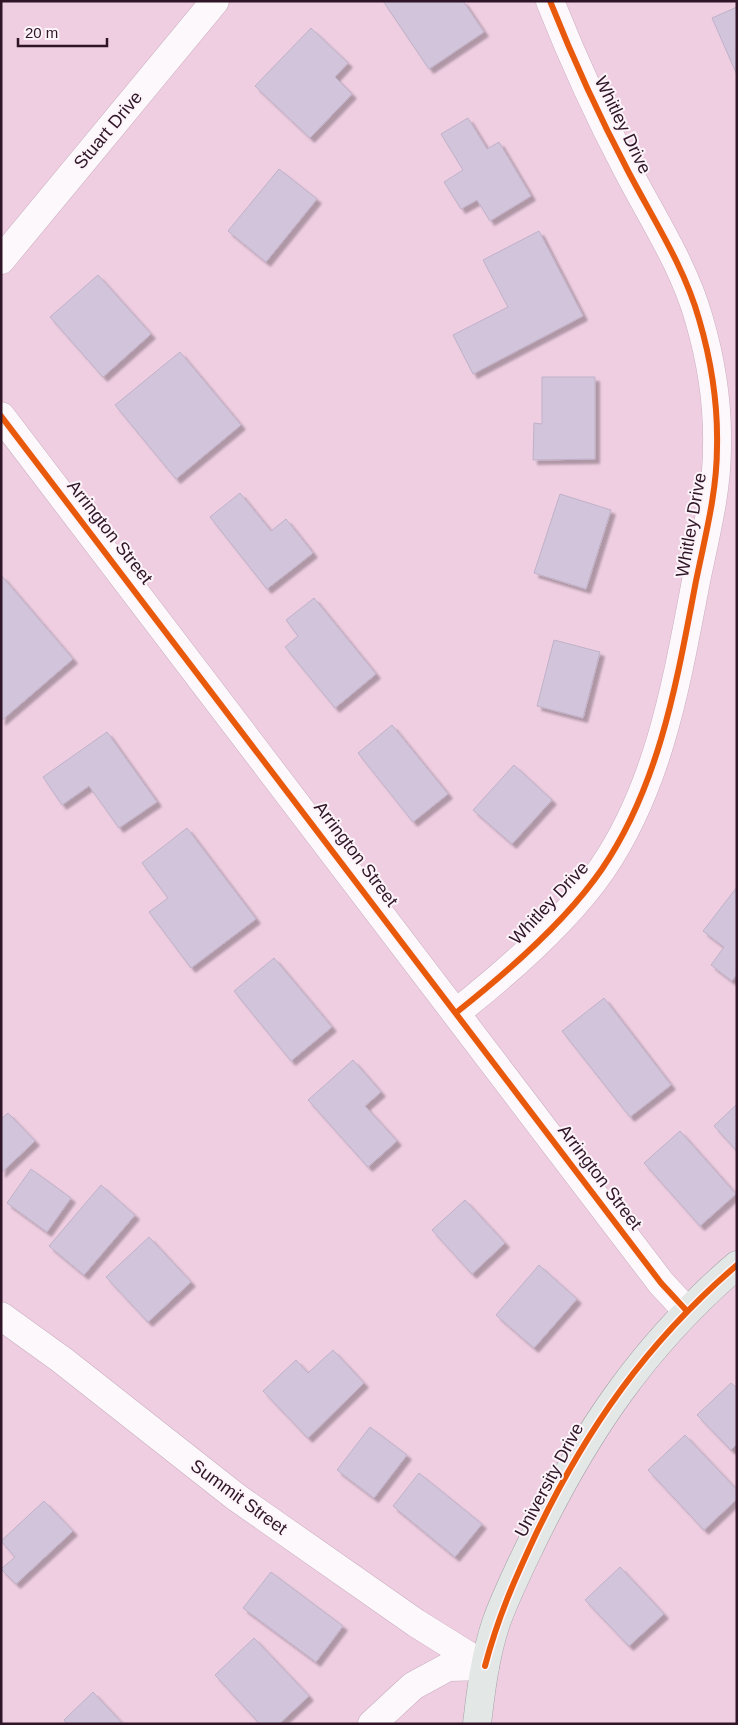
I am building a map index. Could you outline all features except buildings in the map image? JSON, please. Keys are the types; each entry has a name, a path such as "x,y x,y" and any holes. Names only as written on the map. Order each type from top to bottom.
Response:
{"main road":[{"name":"University Drive","path":"476,1724 485,1666 496,1624 508,1594 574,1461 593,1429 655,1344 686,1310 737,1265"}],"street":[{"name":"Stuart Drive","path":"1,260 215,1"},
{"name":"Whitley Drive","path":"457,1012 493,984 579,897 602,869 626,828 650,775 675,689 715,487 717,445 712,369 699,316 677,263 593,100 550,1"},
{"name":"Arrington Street","path":"1,416 662,1283 686,1310"},
{"name":"Summit Street","path":"1,1316 62,1360 236,1497 416,1623 485,1666"},
{"path":"372,1724 413,1686 448,1667 485,1666"}],"cycle path":[{"path":"457,1012 515,964 571,908 602,869 622,836 652,767 664,730 681,656 715,481 717,431 715,398 707,350 693,299 677,262 628,171 597,108 550,1"},
{"path":"1,416 661,1283 686,1310"},
{"path":"485,1666 495,1631 520,1568 575,1459 621,1389 647,1356 705,1294 737,1265"}]}
